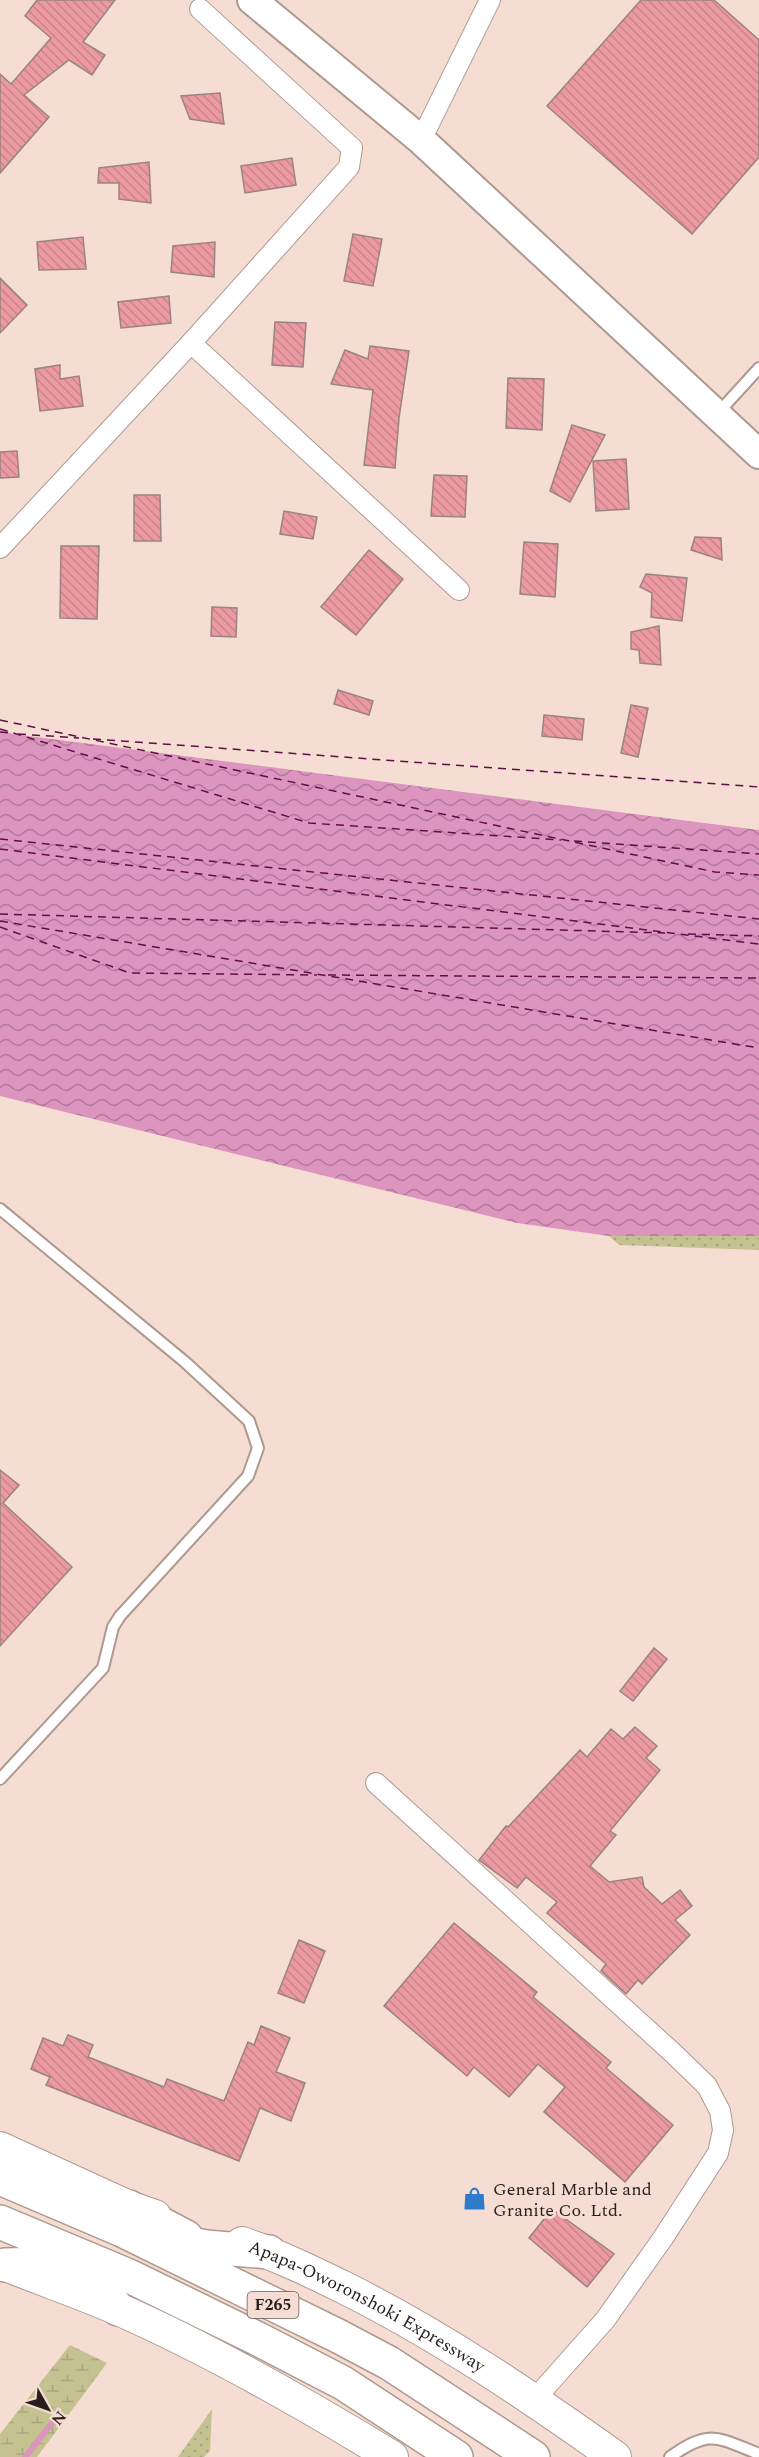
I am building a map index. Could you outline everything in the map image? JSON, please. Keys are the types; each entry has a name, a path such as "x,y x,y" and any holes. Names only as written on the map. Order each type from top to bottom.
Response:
{"highway":[{"name":"Apapa-Oworonshoki Expressway","path":"0,2178 120,2220 252,2295 389,2363 533,2457"},
{"path":"118,2309 104,2267 120,2220 206,2247 269,2252"},
{"path":"14,2227 104,2267"},
{"path":"206,2247 252,2295"},
{"path":"3,2264 104,2267"},
{"name":"F265","path":"104,2267 343,2383 456,2457"}],"main road":[{"path":"252,0 421,140 759,454"},
{"name":"Apapa-Oworonshoki Expressway","path":"0,2148 120,2220 269,2252 399,2315 534,2400 615,2457"},
{"path":"3,2264 118,2309 245,2372 325,2415 392,2457"}],"street":[{"path":"421,140 490,0"},
{"path":"0,548 349,167 352,148 200,9"},
{"path":"190,343 459,590"},
{"path":"376,1783 673,2053 706,2086 720,2111 723,2130 718,2153 663,2238 605,2320 534,2400"}],"lane":[{"path":"716,415 759,368"},
{"path":"0,1209 185,1362 249,1421 258,1448 248,1476 120,1616 113,1627 103,1668 0,1779"},
{"path":"670,2457 692,2441 706,2437 724,2440 759,2454"}],"green space":[{"path":"609,1236 759,1236 759,1250 619,1245"},
{"path":"70,2345 107,2363 37,2457 0,2457 0,2434"},
{"path":"212,2409 210,2451 204,2457 178,2457"}],"water":[{"path":"0,730 13,734 759,830 759,1236 609,1236 517,1223 0,1096"}],"building":[{"path":"37,0 115,0 83,42 105,55 92,75 69,60 24,95 49,117 0,173 0,74 11,84 51,38 25,16"},
{"path":"641,0 714,0 759,40 759,157 692,234 547,106"},
{"path":"220,93 224,124 190,119 181,96"},
{"path":"292,158 296,185 245,193 241,166"},
{"path":"149,162 151,203 119,199 119,183 98,183 99,168"},
{"path":"353,234 382,239 373,286 344,281"},
{"path":"83,237 86,269 39,270 37,242"},
{"path":"215,242 214,277 171,272 173,246"},
{"path":"0,278 27,305 0,333"},
{"path":"169,296 171,323 121,328 118,302"},
{"path":"275,322 306,323 303,367 272,365"},
{"path":"370,346 409,351 399,418 395,468 364,465 373,390 331,384 345,350 368,359"},
{"path":"60,365 60,379 79,376 83,406 40,411 35,369"},
{"path":"508,378 544,379 542,430 506,428"},
{"path":"572,425 605,435 570,502 550,491"},
{"path":"17,451 19,477 0,478 0,452"},
{"path":"626,459 629,509 596,511 593,461"},
{"path":"434,475 467,476 465,517 431,516"},
{"path":"134,495 160,495 161,541 134,541"},
{"path":"284,511 317,517 313,539 280,534"},
{"path":"695,537 721,538 722,560 691,550"},
{"path":"524,542 558,544 555,597 520,594"},
{"path":"61,546 99,546 97,619 60,618"},
{"path":"369,550 403,579 356,635 321,607"},
{"path":"646,574 687,578 682,621 651,617 652,593 640,587"},
{"path":"212,607 237,608 236,637 211,636"},
{"path":"659,626 661,665 640,663 639,650 631,649 631,632"},
{"path":"338,690 373,701 369,715 334,704"},
{"path":"631,705 648,708 638,757 621,753"},
{"path":"544,715 584,719 582,740 542,736"},
{"path":"0,1470 19,1485 3,1503 72,1567 0,1646"},
{"path":"654,1648 667,1659 633,1701 620,1691"},
{"path":"635,1727 657,1746 646,1758 660,1770 610,1831 616,1835 590,1866 609,1882 642,1877 644,1887 662,1904 680,1890 692,1906 675,1920 690,1935 642,1984 638,1980 626,1994 601,1971 606,1964 547,1913 557,1902 526,1877 517,1888 479,1860 506,1826 508,1827 580,1750 587,1757 611,1729 623,1739"},
{"path":"454,1923 537,1992 533,1997 611,2062 606,2068 673,2125 625,2182 544,2112 565,2087 538,2064 509,2097 474,2067 467,2076 384,2006"},
{"path":"299,1940 325,1951 304,2003 278,1993"},
{"path":"261,2026 290,2038 276,2072 305,2083 291,2121 260,2108 239,2161 46,2085 50,2077 31,2069 43,2038 63,2046 68,2035 93,2045 88,2057 164,2087 167,2079 224,2101 248,2042 254,2045"},
{"path":"552,2209 614,2254 587,2287 529,2238"}],"waterway":[{"path":"25,2457 52,2423"}],"ferry route":[{"path":"0,720 715,872 759,875"},
{"path":"0,729 309,823 561,840"},
{"path":"0,732 10,733"},
{"path":"18,734 79,738"},
{"path":"93,739 759,787"},
{"path":"0,839 759,919"},
{"path":"574,841 759,854"},
{"path":"0,849 759,944"},
{"path":"0,914 665,933"},
{"path":"0,921 759,1048"},
{"path":"0,927 130,973 317,975"},
{"path":"688,934 759,936"},
{"path":"328,975 759,978"}],"place":[{"name":"General Marble and Granite Co. Ltd.","path":"475,2199"}]}
